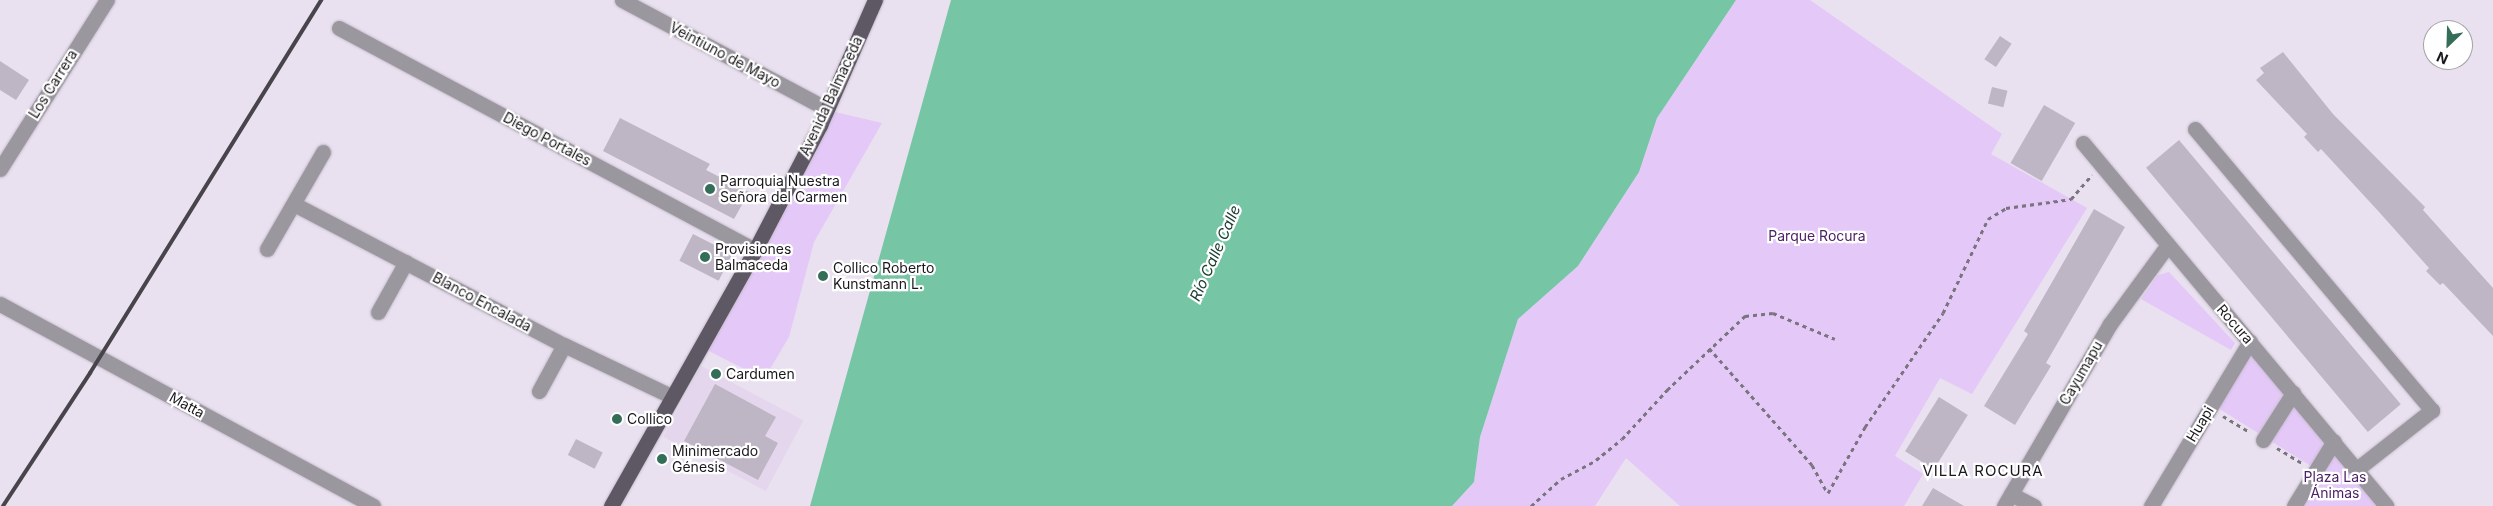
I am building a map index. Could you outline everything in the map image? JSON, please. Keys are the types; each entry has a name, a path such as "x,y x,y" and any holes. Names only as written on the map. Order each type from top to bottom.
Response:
{"main road":[{"name":"Avenida Balmaceda","path":"611,506 755,250 828,109 874,0"}],"street":[{"name":"Los Carrera","path":"0,169 107,0"},
{"name":"Veintiuno de Mayo","path":"622,0 828,109"},
{"name":"Diego Portales","path":"339,28 755,250"},
{"path":"2195,129 2432,410 2357,469"},
{"name":"Rocura","path":"2083,143 2167,246 2294,393 2387,506"},
{"path":"267,250 323,152"},
{"name":"Blanco Encalada","path":"294,204 564,345 672,396"},
{"name":"Cayumapu","path":"2008,500 2110,324 2167,246"},
{"path":"378,312 406,262"},
{"name":"Matta","path":"0,304 373,506"},
{"name":"Huapi","path":"2150,506 2250,341"},
{"path":"539,391 564,345"},
{"path":"2263,440 2294,393"},
{"path":"2294,506 2334,441"},
{"path":"2008,500 2034,506"}],"path":[{"path":"1709,348 1812,465 1828,493 1865,428 1943,313 1988,219 2006,208 2071,199 2101,165"},
{"path":"1531,506 1561,479 1596,460 1622,440 1709,348 1745,316 1773,313 1835,338"}],"shaded area":[{"path":"701,366 803,420 766,491 663,437"}],"green space":[{"name":"Parque Rocura","path":"1736,0 1810,0 2002,134 1991,154 2087,208 1972,394 1940,378 1895,456 1923,474 1904,506 1680,506 1626,458 1595,506 1452,506 1474,482 1480,437 1518,319 1578,266 1639,172 1657,118"},
{"path":"835,112 882,123 814,242 789,337 764,379 705,349 791,200"},
{"path":"2169,272 2235,343 2231,350 2141,299 2158,275"},
{"path":"2251,354 2326,441 2311,466 2218,408"},
{"name":"Plaza Las Ánimas","path":"2332,451 2378,506 2300,506"}],"water":[{"name":"Río Calle Calle","path":"951,0 1736,0 1657,118 1639,172 1578,266 1518,319 1480,437 1474,482 1452,506 810,506"}],"building":[{"path":"2000,36 2012,44 1996,67 1984,59"},
{"path":"2283,52 2333,114 2425,207 2423,210 2493,288 2493,336 2443,283 2440,285 2426,271 2429,268 2321,149 2318,152 2304,137 2307,134 2256,80 2264,73 2260,68"},
{"path":"0,61 29,80 16,100 0,90"},
{"path":"1992,87 2008,91 2003,107 1988,103"},
{"path":"2044,105 2075,123 2042,181 2010,163"},
{"path":"620,118 710,164 706,170 749,192 734,219 603,151"},
{"path":"2179,140 2401,404 2368,432 2146,168"},
{"path":"2094,209 2125,227 2046,363 2051,366 2015,425 1984,406 2028,334 2024,331"},
{"name":"Provisiones Balmaceda","path":"693,234 732,254 719,281 679,261"},
{"path":"715,384 776,417 765,436 778,443 758,480 684,441"},
{"path":"1939,397 1968,415 1934,469 1905,451"},
{"path":"576,439 603,453 595,469 568,455"},
{"path":"1933,488 1964,506 1922,506"}],"railway":[{"path":"3,506 90,373 321,0"}],"place":[{"name":"Parroquia Nuestra Señora del Carmen","path":"710,189"},
{"name":"Provisiones Balmaceda","path":"705,257"},
{"name":"Collico Roberto Kunstmann L.","path":"823,276"},
{"name":"Cardumen","path":"716,374"},
{"name":"Collico","path":"617,419"},
{"name":"Minimercado Génesis","path":"662,459"}],"district":[{"name":"VILLA ROCURA","path":"1983,471"}]}
